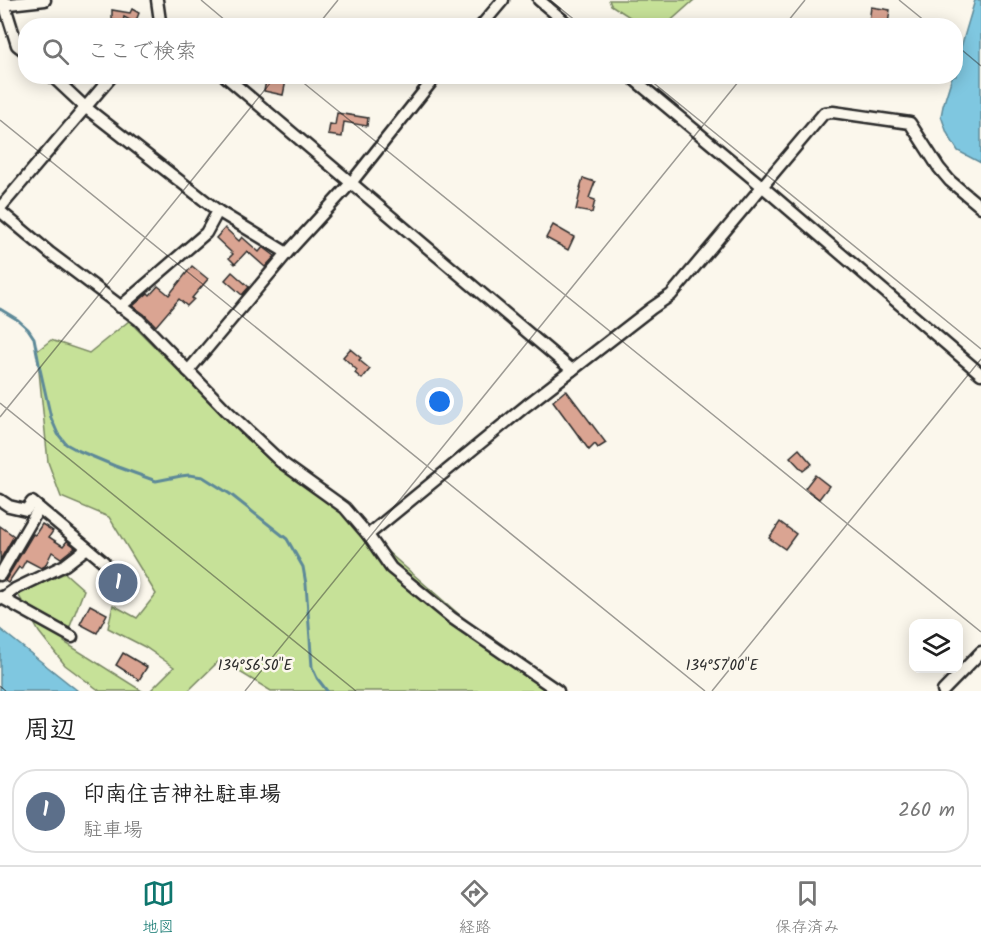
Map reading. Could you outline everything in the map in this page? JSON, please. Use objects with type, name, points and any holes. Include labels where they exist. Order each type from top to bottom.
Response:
[{"type":"street","points":[[18,46],[2,3],[45,0]]},
{"type":"street","points":[[157,0],[160,18]]},
{"type":"street","points":[[488,18],[503,0]]},
{"type":"street","points":[[539,0],[560,18]]},
{"type":"street","points":[[61,84],[85,107],[218,211],[287,253]]},
{"type":"street","points":[[105,84],[0,209],[50,254],[139,320],[226,410],[281,462],[345,508],[368,535],[391,568],[452,618],[558,691]]},
{"type":"street","points":[[234,84],[572,370]]},
{"type":"street","points":[[188,371],[287,253],[351,183],[430,84]]},
{"type":"street","points":[[640,84],[981,374]]},
{"type":"street","points":[[368,535],[572,370],[671,295],[824,113],[833,112],[910,123],[939,168],[950,181],[981,207]]},
{"type":"street","points":[[120,307],[206,233],[218,211]]},
{"type":"street","points":[[0,500],[9,506],[26,510],[32,502],[104,562]]},
{"type":"street","points":[[0,574],[39,508]]},
{"type":"street","points":[[1,597],[65,565],[87,548]]},
{"type":"street","points":[[1,597],[72,637]]},
{"type":"street","points":[[943,691],[981,652]]},
{"type":"green space","points":[[609,0],[694,0],[674,18],[631,18],[611,5]]},
{"type":"green space","points":[[129,321],[247,440],[332,503],[520,668],[556,691],[271,691],[220,660],[188,691],[150,691],[174,667],[145,647],[108,628],[113,605],[137,618],[156,594],[109,517],[61,497],[48,462],[37,351],[51,340],[89,353]]},
{"type":"green space","points":[[65,573],[84,590],[64,642],[142,691],[100,691],[65,665],[39,632],[18,594]]},
{"type":"water","points":[[975,0],[981,0],[981,163],[958,151],[947,133],[941,116],[950,84],[963,84],[963,40]]},
{"type":"water","points":[[0,629],[78,691],[0,691]]},
{"type":"building","points":[[871,7],[890,10],[889,18],[870,18]]},
{"type":"building","points":[[132,9],[139,13],[137,18],[112,18],[112,10],[130,13]]},
{"type":"building","points":[[265,84],[285,84],[283,95],[264,91]]},
{"type":"building","points":[[337,113],[368,118],[367,126],[344,122],[342,137],[328,135],[330,124],[335,125]]},
{"type":"building","points":[[583,178],[595,182],[589,198],[595,200],[592,213],[576,210]]},
{"type":"building","points":[[553,225],[574,237],[568,250],[546,238]]},
{"type":"building","points":[[225,228],[239,241],[242,237],[259,252],[263,247],[275,256],[265,267],[247,251],[235,264],[229,258],[233,254],[216,238]]},
{"type":"building","points":[[192,266],[208,279],[187,306],[179,299],[156,326],[133,306],[148,293],[150,295],[158,286],[169,295]]},
{"type":"building","points":[[232,272],[249,287],[242,295],[225,280]]},
{"type":"building","points":[[350,349],[370,369],[362,379],[355,373],[357,370],[343,357]]},
{"type":"building","points":[[566,390],[606,443],[598,448],[595,444],[589,450],[553,401]]},
{"type":"building","points":[[799,449],[812,464],[803,471],[790,457]]},
{"type":"building","points":[[815,475],[829,486],[819,499],[805,488]]},
{"type":"building","points":[[780,522],[796,534],[785,549],[769,538]]},
{"type":"building","points":[[42,524],[53,531],[49,537],[63,546],[67,541],[75,547],[61,558],[52,552],[45,566],[41,568],[26,560],[8,583],[5,581],[33,534],[35,535]]},
{"type":"building","points":[[0,526],[14,536],[0,560]]},
{"type":"building","points":[[90,605],[107,614],[97,633],[80,624]]},
{"type":"building","points":[[123,653],[147,667],[139,680],[116,665]]},
{"type":"waterway","points":[[0,309],[18,320],[34,338],[51,418],[58,434],[66,444],[156,481],[189,475],[203,477],[230,494],[287,539],[303,567],[312,667],[327,691]]},
{"type":"place","name":"印南住吉神社駐車場","points":[[118,583]]}]
